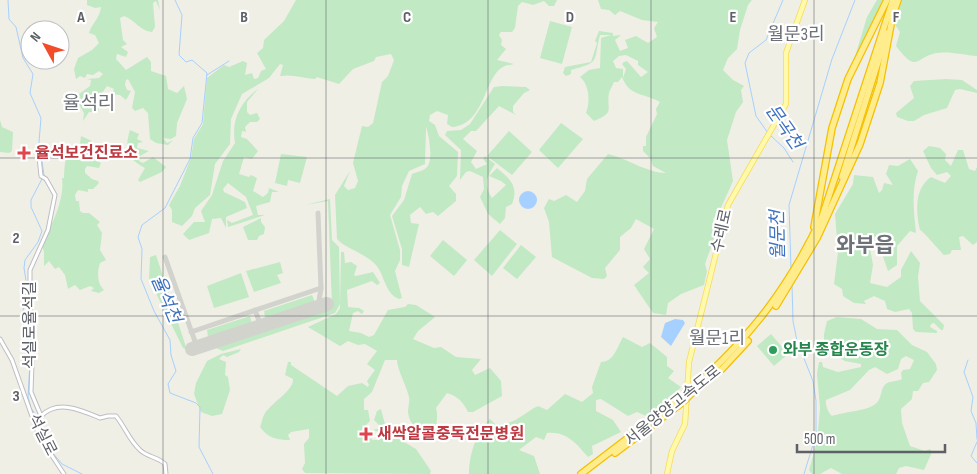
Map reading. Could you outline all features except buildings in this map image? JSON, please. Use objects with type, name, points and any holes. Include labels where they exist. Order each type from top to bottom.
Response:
[{"type":"highway","name":"서울양양고속도로","points":[[812,237],[832,128],[848,79],[887,0]]},
{"type":"highway","name":"서울양양고속도로","points":[[692,392],[746,337],[781,292],[807,249],[822,217],[893,0]]},
{"type":"highway","name":"서울양양고속도로","points":[[581,474],[590,470],[692,392],[707,383],[740,349],[781,300],[808,257],[855,157],[871,116],[885,64],[893,14],[898,0]]},
{"type":"main road","name":"수레로","points":[[667,474],[672,451],[685,424],[690,362],[728,205],[770,135],[786,104],[786,53],[794,25],[805,0]]},
{"type":"street","name":"석실로율석길","points":[[38,147],[44,178],[56,195],[53,216],[30,270],[29,293],[33,336],[31,392],[42,416],[56,406],[76,409],[100,418],[116,416],[123,425],[125,433],[141,452],[165,464],[166,474]]},
{"type":"street","name":"석실로","points":[[0,339],[12,360],[38,435],[64,474]]},
{"type":"green space","points":[[87,0],[158,0],[160,10],[156,1],[153,3],[155,27],[152,32],[144,30],[124,16],[120,18],[123,40],[127,44],[121,47],[128,52],[126,57],[117,54],[116,59],[126,70],[147,57],[151,62],[151,71],[166,76],[168,89],[177,93],[184,86],[187,99],[177,123],[176,136],[171,139],[163,138],[167,143],[173,140],[168,145],[156,143],[150,139],[148,113],[143,108],[135,111],[132,108],[135,92],[128,79],[125,85],[127,90],[131,91],[126,100],[120,95],[112,94],[114,89],[107,86],[97,100],[97,103],[100,103],[98,112],[89,112],[83,121],[84,113],[76,99],[79,94],[90,86],[91,80],[87,79],[99,78],[103,74],[99,71],[93,75],[87,74],[85,78],[80,76],[76,79],[74,69],[78,58],[92,50],[99,43],[95,35],[89,33],[101,7],[95,8],[87,5]]},
{"type":"green space","points":[[296,0],[557,0],[554,6],[549,6],[544,1],[533,5],[522,2],[518,6],[515,28],[512,32],[501,32],[499,35],[502,40],[501,45],[506,49],[497,60],[514,64],[504,66],[497,72],[478,110],[471,118],[463,124],[452,127],[447,124],[448,115],[437,111],[430,115],[429,121],[435,125],[439,136],[458,152],[457,176],[449,186],[456,194],[456,201],[438,216],[433,212],[426,214],[420,207],[410,215],[411,223],[419,224],[409,267],[402,265],[402,249],[392,216],[404,200],[412,174],[425,169],[430,160],[426,127],[425,164],[409,171],[402,186],[401,197],[390,215],[400,250],[400,260],[395,271],[402,298],[399,299],[390,292],[375,264],[337,239],[335,195],[350,171],[344,186],[348,190],[355,188],[358,181],[353,163],[362,126],[368,127],[373,123],[382,82],[388,76],[394,60],[391,54],[376,57],[374,61],[353,69],[339,84],[317,77],[315,79],[280,76],[283,65],[280,64],[269,78],[242,94],[231,119],[230,144],[215,164],[210,195],[195,208],[192,216],[182,226],[172,222],[172,210],[169,205],[180,186],[191,158],[194,139],[203,124],[207,78],[224,65],[229,67],[243,61],[247,63],[245,75],[252,73],[254,79],[258,78],[261,71],[266,69],[257,53],[263,48],[264,40],[284,21]]},
{"type":"green space","points":[[598,0],[752,0],[748,5],[740,30],[737,49],[728,58],[723,70],[733,80],[744,86],[741,90],[743,102],[736,112],[727,140],[733,181],[720,210],[713,219],[715,236],[705,264],[707,271],[704,285],[681,294],[668,303],[666,315],[653,313],[634,285],[649,273],[643,267],[650,259],[644,249],[654,229],[636,219],[631,228],[620,237],[620,250],[605,268],[607,276],[604,279],[592,278],[552,257],[549,222],[544,208],[549,199],[554,201],[566,195],[577,202],[585,191],[587,179],[608,154],[652,171],[666,173],[653,166],[650,158],[643,151],[643,146],[646,146],[646,137],[657,114],[656,109],[660,102],[633,91],[622,77],[618,82],[614,82],[610,90],[608,113],[594,121],[586,113],[588,94],[586,85],[580,77],[589,70],[600,68],[601,38],[611,35],[600,35],[596,56],[592,63],[571,70],[571,74],[566,76],[563,73],[565,67],[591,62],[599,31],[613,33],[613,36],[621,35],[615,40],[620,51],[628,48],[625,40],[636,36],[648,43],[657,37],[654,28],[658,22],[642,20],[620,11],[615,15],[609,10],[601,9]],"holes":[[[626,55],[638,61],[638,65],[648,72],[641,77],[627,61],[622,64],[626,69],[623,78],[623,69],[616,68],[613,61],[619,56]]]},
{"type":"green space","points":[[877,0],[884,0],[854,60],[867,17]]},
{"type":"green space","points":[[900,0],[977,0],[977,56],[936,53],[916,62],[908,60],[896,46],[900,32],[894,23]]},
{"type":"green space","points":[[550,21],[572,27],[562,64],[540,58]]},
{"type":"green space","points":[[962,80],[977,90],[977,93],[960,89],[955,90],[947,108],[924,115],[914,121],[897,117],[896,113],[914,98],[910,86],[914,81]]},
{"type":"green space","points":[[494,87],[526,87],[530,90],[524,93],[513,106],[513,112],[516,115],[499,106],[476,131],[471,131],[463,139],[477,151],[471,162],[476,169],[487,164],[483,159],[485,156],[495,164],[490,173],[487,181],[492,198],[506,185],[489,176],[497,168],[512,183],[514,198],[512,204],[506,207],[505,218],[500,224],[488,214],[480,197],[484,189],[483,177],[470,171],[466,172],[460,180],[461,150],[445,135],[447,131],[461,130],[470,124]]},
{"type":"green space","points":[[258,89],[247,102],[247,112],[250,115],[257,113],[260,119],[257,122],[250,122],[245,127],[246,132],[242,131],[241,137],[247,139],[258,151],[252,159],[244,157],[239,174],[249,177],[251,175],[257,178],[253,191],[263,197],[268,193],[269,188],[279,192],[272,192],[270,202],[256,206],[258,215],[265,215],[228,227],[227,220],[232,223],[253,215],[246,197],[228,183],[223,189],[224,192],[245,202],[247,208],[226,217],[226,228],[221,218],[212,219],[209,233],[189,240],[183,234],[194,222],[205,222],[201,211],[212,195],[223,161],[235,143],[234,127],[238,113],[246,100]]},
{"type":"green space","points":[[0,120],[2,127],[13,132],[12,151],[9,153],[0,152]]},
{"type":"green space","points":[[561,123],[583,139],[558,168],[539,150]]},
{"type":"green space","points":[[130,130],[139,134],[137,139],[143,142],[138,143],[137,148],[149,151],[140,156],[139,161],[143,163],[153,157],[166,167],[162,172],[140,182],[138,180],[145,168],[134,161],[128,153],[127,143]]},
{"type":"green space","points":[[509,131],[532,152],[512,175],[487,156]]},
{"type":"green space","points":[[81,136],[92,141],[92,158],[101,163],[99,168],[87,166],[85,169],[85,173],[99,183],[93,189],[88,189],[88,192],[78,190],[75,195],[76,201],[79,201],[80,211],[89,213],[100,222],[97,225],[102,233],[100,250],[106,260],[100,263],[99,266],[99,281],[104,290],[99,293],[91,291],[94,288],[90,286],[80,290],[75,285],[68,289],[65,275],[59,267],[55,269],[49,261],[44,266],[42,245],[59,204],[66,160],[75,144],[80,144]]},
{"type":"green space","points":[[929,146],[940,148],[946,154],[945,160],[951,166],[958,150],[963,150],[969,169],[975,171],[977,167],[977,242],[973,245],[963,236],[959,237],[961,250],[952,250],[950,254],[944,255],[920,230],[919,223],[917,208],[919,194],[925,182],[931,177],[945,183],[951,176],[947,172],[937,175],[931,168],[923,151]]},
{"type":"green space","points":[[281,154],[307,157],[300,183],[288,180],[287,186],[275,183]]},
{"type":"green space","points":[[910,159],[918,171],[914,194],[916,233],[910,231],[897,246],[897,265],[888,271],[879,245],[879,238],[870,236],[868,238],[873,265],[870,283],[887,287],[901,277],[901,270],[911,251],[920,263],[918,277],[920,301],[944,325],[943,330],[941,330],[934,323],[931,324],[930,327],[937,331],[937,333],[916,332],[913,329],[912,313],[909,309],[895,312],[887,309],[885,301],[874,296],[864,301],[866,304],[854,303],[843,296],[842,289],[834,284],[838,252],[835,214],[853,184],[854,175],[873,177],[879,193],[884,183],[893,185],[886,174],[889,165],[898,166]]},
{"type":"green space","points":[[330,199],[332,240],[339,247],[340,304],[335,313],[223,351],[216,348],[196,352],[332,306],[328,201],[305,205]]},
{"type":"green space","points":[[261,218],[261,222],[265,227],[264,234],[259,236],[257,240],[248,240],[243,227]]},
{"type":"green space","points":[[500,230],[517,244],[492,276],[474,260]]},
{"type":"green space","points":[[443,240],[467,260],[454,276],[430,256]]},
{"type":"green space","points":[[521,245],[536,257],[517,279],[503,268]]},
{"type":"green space","points":[[341,252],[344,252],[345,263],[351,262],[357,266],[354,275],[373,272],[380,283],[377,285],[372,281],[347,290],[348,307],[359,308],[364,311],[362,314],[358,311],[353,313],[349,331],[361,333],[369,337],[374,335],[388,310],[405,307],[408,304],[416,305],[435,317],[418,331],[413,339],[434,348],[441,347],[456,357],[481,359],[472,370],[475,375],[490,368],[501,381],[502,396],[473,412],[468,412],[460,400],[447,393],[436,408],[436,434],[422,431],[411,422],[408,412],[409,397],[397,360],[385,360],[372,392],[364,399],[364,410],[368,410],[370,421],[362,429],[362,433],[373,440],[379,440],[382,436],[380,432],[372,430],[378,429],[379,425],[374,420],[377,411],[381,409],[387,432],[416,449],[431,471],[430,474],[305,473],[302,469],[305,463],[304,444],[309,438],[309,429],[291,432],[288,435],[290,440],[285,440],[270,436],[260,427],[267,410],[290,388],[293,379],[285,375],[288,362],[291,362],[291,365],[337,396],[348,386],[362,383],[368,387],[369,385],[367,381],[375,370],[367,364],[377,351],[365,344],[358,345],[348,341],[340,346],[308,327],[336,314],[340,308]]},
{"type":"green space","points":[[156,255],[187,350],[183,348],[149,279],[150,257]]},
{"type":"green space","points":[[280,262],[283,273],[277,275],[281,283],[254,292],[246,271]]},
{"type":"green space","points":[[241,273],[249,297],[214,308],[207,286]]},
{"type":"green space","points":[[312,295],[314,304],[265,318],[264,311]]},
{"type":"green space","points":[[250,316],[252,324],[208,337],[207,330]]},
{"type":"green space","points":[[837,317],[861,319],[877,329],[897,330],[912,345],[927,352],[936,364],[937,370],[929,382],[923,383],[918,391],[913,391],[912,399],[901,409],[902,423],[910,446],[925,451],[930,449],[932,452],[924,470],[906,466],[899,468],[896,474],[842,474],[831,468],[820,474],[812,474],[809,470],[817,442],[820,408],[817,374],[819,362],[822,362],[823,367],[838,372],[861,367],[861,364],[845,361],[824,349],[824,334],[827,321]],"holes":[[[854,340],[873,341],[870,346],[873,349],[868,355],[850,356],[852,351],[846,350],[853,344]],[[906,356],[914,360],[910,369],[903,370],[901,373],[902,379],[886,384],[874,405],[860,410],[831,415],[827,408],[826,400],[850,390],[869,370],[875,367],[887,374],[898,369],[901,359]]]},
{"type":"green space","name":"와부 종합운동장","points":[[771,334],[788,354],[774,366],[757,346]]},
{"type":"green space","points":[[623,337],[642,347],[650,343],[667,357],[667,366],[674,371],[668,378],[681,387],[666,403],[646,416],[637,412],[628,416],[601,399],[596,400],[596,411],[613,420],[621,432],[592,446],[593,454],[588,457],[575,443],[565,436],[547,433],[544,440],[536,437],[519,450],[534,456],[540,474],[469,474],[474,444],[481,430],[490,419],[495,424],[502,424],[513,421],[538,406],[547,410],[565,394],[582,402],[593,393],[592,387],[601,362],[612,357]]},
{"type":"green space","points":[[241,349],[239,352],[227,357],[223,355],[219,359],[226,362],[225,375],[228,377],[230,390],[222,414],[212,416],[201,412],[194,394],[196,383],[207,361],[221,354]]},
{"type":"water","points":[[524,191],[532,191],[537,196],[535,207],[524,209],[519,204],[519,196]]},
{"type":"water","points":[[675,319],[683,320],[685,323],[671,346],[661,337],[665,323]]},
{"type":"waterway","points":[[8,0],[9,19],[16,27],[23,58],[33,74],[30,93],[41,118],[39,142],[44,175],[31,200],[31,207],[42,231],[38,242],[25,260],[24,268],[27,287],[23,311],[30,331],[31,345],[28,397],[31,408],[40,421],[41,438]]},
{"type":"waterway","name":"율석천","points":[[175,0],[182,15],[179,55],[186,62],[192,60],[207,73],[202,123],[193,138],[190,159],[165,208],[142,225],[138,237],[142,249],[141,279],[154,311],[170,340],[171,355],[176,371],[168,384],[170,393],[196,403],[200,407],[199,447],[213,474]]},
{"type":"waterway","name":"문곡천","points":[[768,133],[756,116],[745,63],[749,53],[766,40],[783,0]]},
{"type":"waterway","name":"월문천","points":[[791,269],[789,205],[832,59],[855,0]]},
{"type":"waterway","points":[[207,75],[229,61]]},
{"type":"waterway","name":"문곡천","points":[[771,136],[784,148],[793,162]]},
{"type":"waterway","name":"월문천","points":[[792,285],[793,321],[797,341],[813,381],[816,401],[816,435],[804,474]]},
{"type":"waterway","points":[[968,360],[964,372],[973,397],[971,411],[976,423],[977,439]]},
{"type":"waterway","points":[[977,442],[971,456],[977,463]]},
{"type":"waterway","points":[[51,451],[62,464],[82,474]]},
{"type":"taxiway","points":[[318,213],[321,288],[318,307]]},
{"type":"taxiway","points":[[165,257],[197,347]]},
{"type":"taxiway","points":[[191,332],[321,288]]},
{"type":"taxiway","points":[[255,310],[261,326]]},
{"type":"runway","points":[[192,349],[327,304]]},
{"type":"place","name":"율석보건진료소","points":[[24,153]]},
{"type":"place","name":"와부 종합운동장","points":[[773,350]]},
{"type":"place","name":"새싹알콜중독전문병원","points":[[366,434]]},
{"type":"district","name":"월문3리","points":[[796,34]]},
{"type":"district","name":"율석리","points":[[89,103]]},
{"type":"district","name":"와부읍","points":[[865,245]]},
{"type":"district","name":"월문1리","points":[[717,338]]}]
